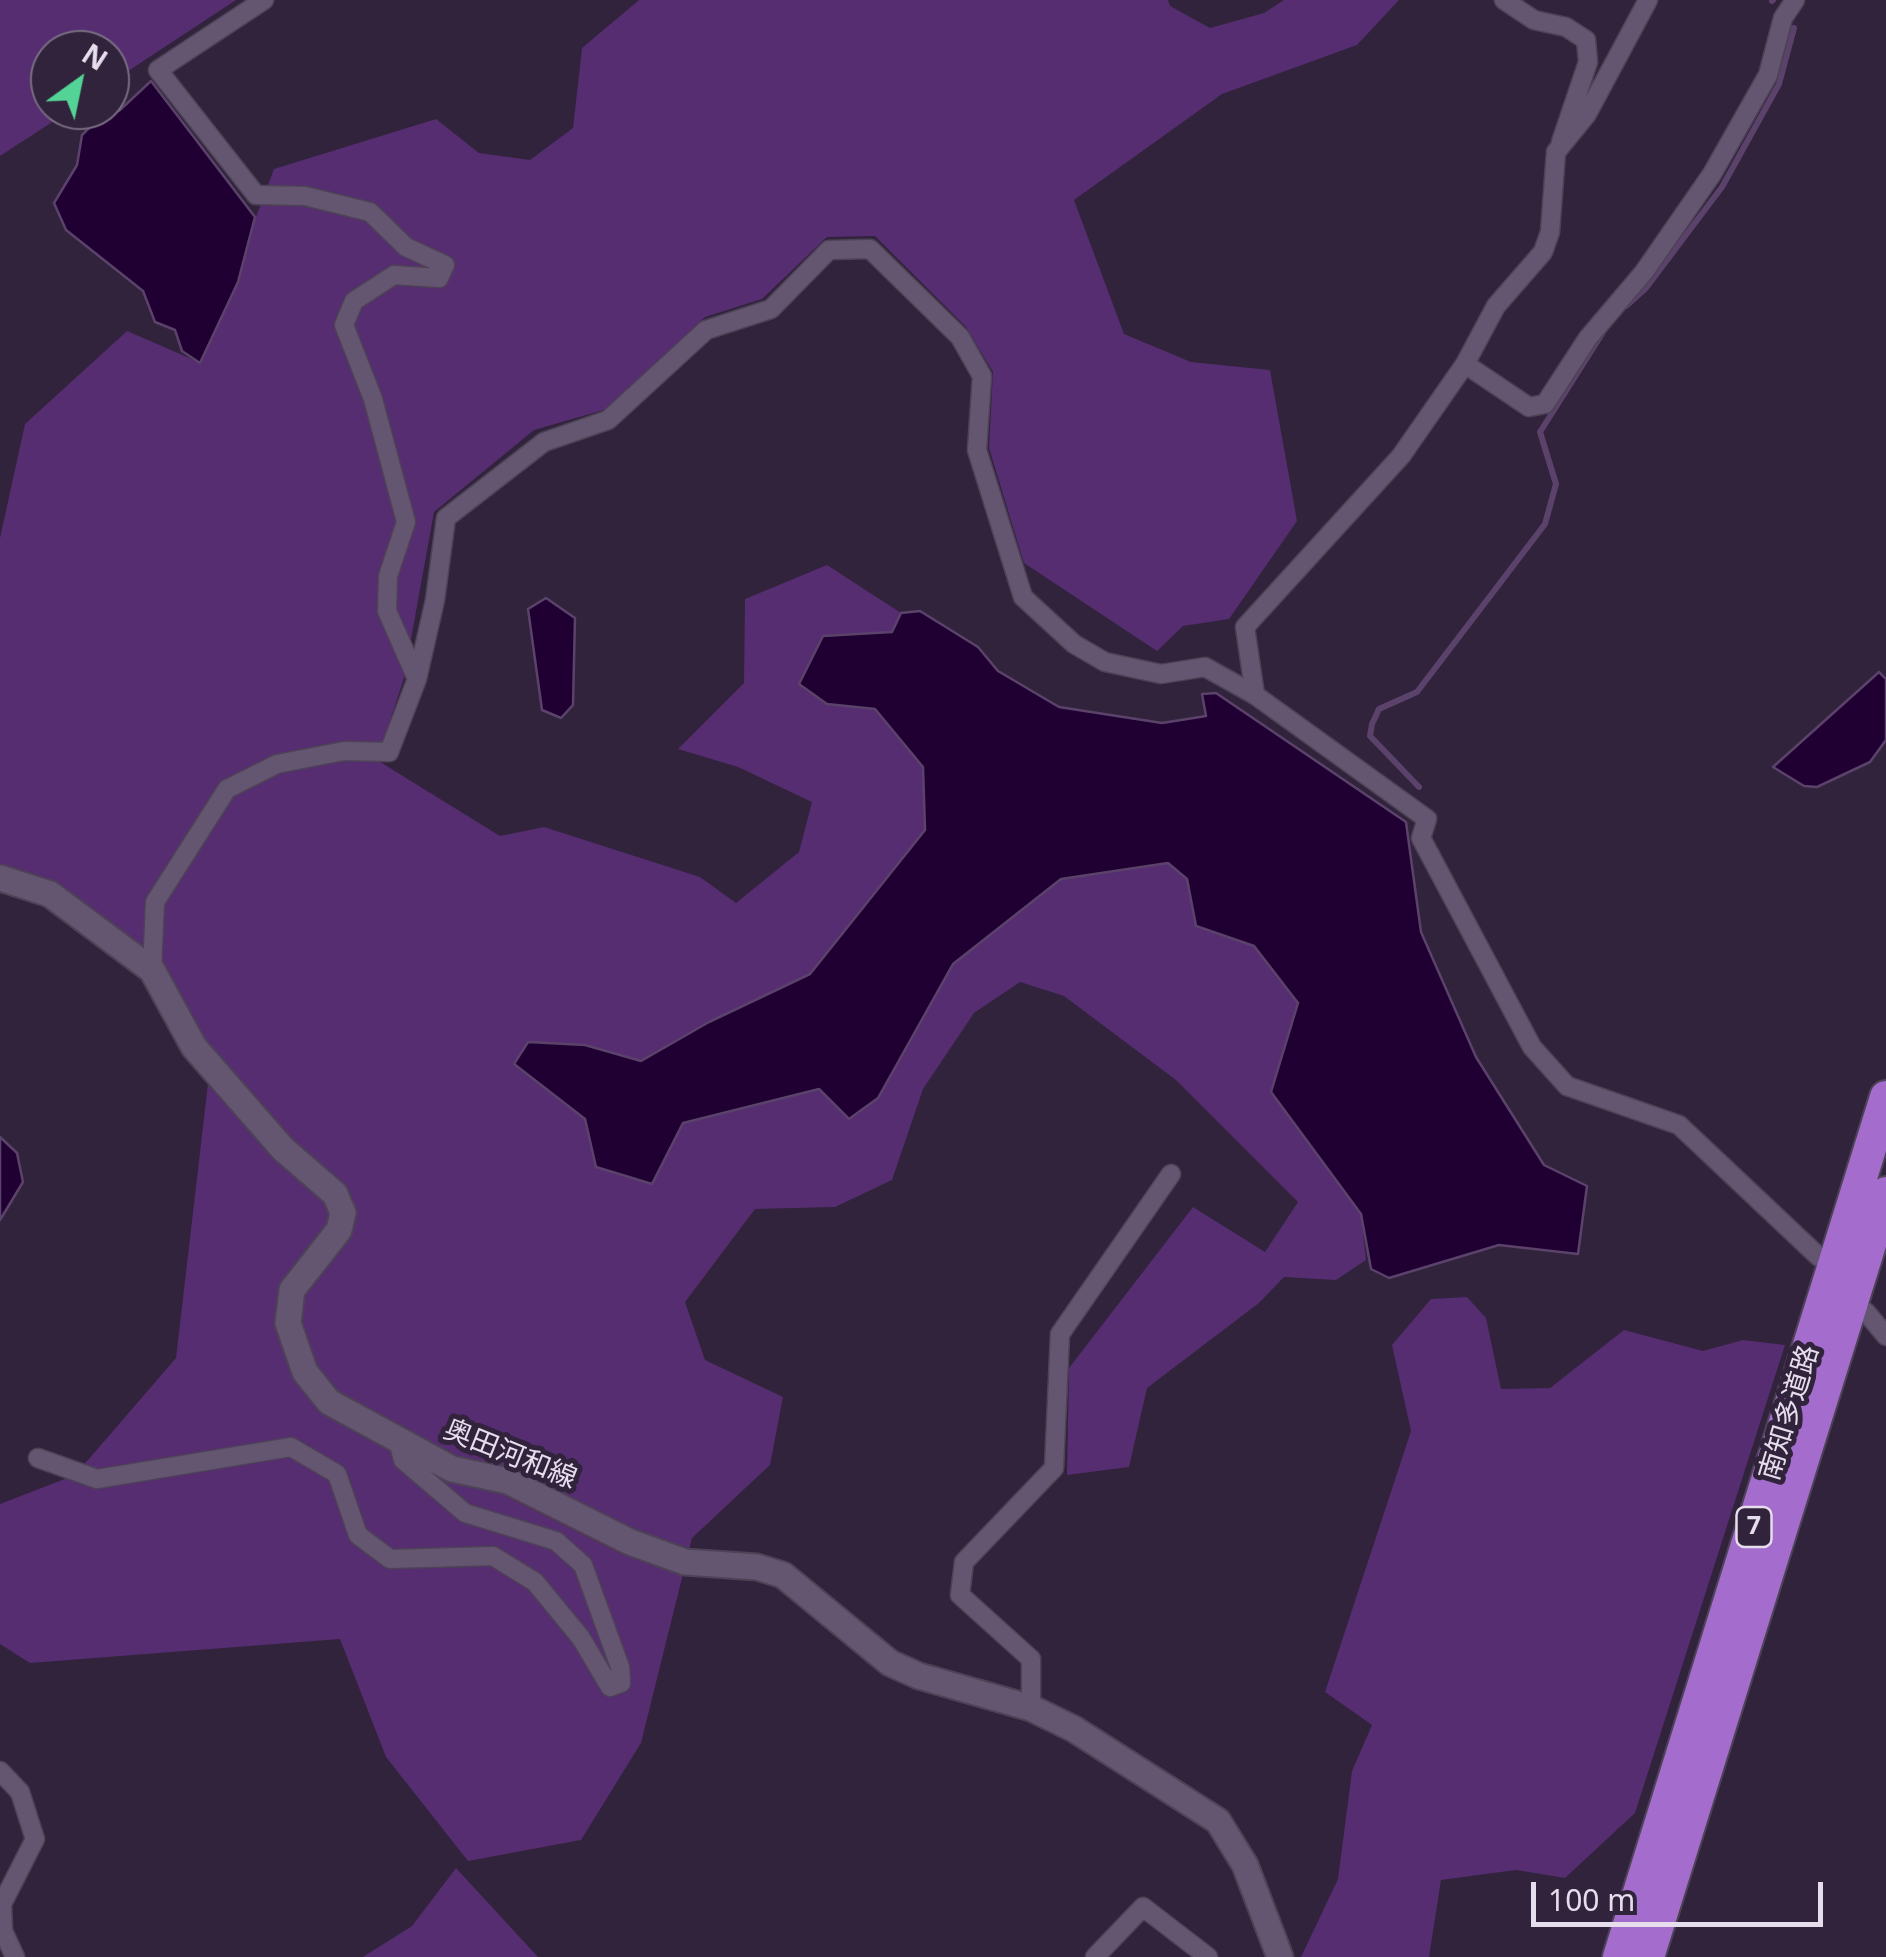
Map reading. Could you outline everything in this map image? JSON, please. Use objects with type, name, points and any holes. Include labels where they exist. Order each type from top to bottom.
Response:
[{"type":"highway","name":"南知多道路","points":[[1618,1957],[1886,1097]]},
{"type":"highway","name":"南知多道路","points":[[1648,1957],[1886,1193]]},
{"type":"main road","name":"奥田河和線","points":[[0,878],[50,894],[152,970],[194,1047],[284,1149],[335,1194],[342,1213],[339,1230],[292,1290],[288,1322],[305,1372],[329,1402],[452,1469],[508,1481],[630,1542],[685,1562],[756,1567],[783,1575],[890,1663],[918,1676],[1031,1708],[1074,1729],[1218,1821],[1245,1865],[1280,1957]]},
{"type":"street","points":[[264,0],[158,70],[256,195],[304,196],[370,212],[406,247],[445,265],[439,278],[394,275],[354,300],[344,325],[373,399],[406,522],[388,576],[387,612],[417,679]]},
{"type":"street","points":[[1256,694],[1245,627],[1402,456],[1466,364],[1496,306],[1543,252],[1550,232],[1556,152],[1588,62],[1586,40],[1566,27],[1534,20],[1504,0]]},
{"type":"street","points":[[1561,142],[1587,114],[1648,0]]},
{"type":"street","points":[[1466,364],[1529,406],[1544,404],[1588,338],[1644,272],[1712,174],[1768,75],[1783,18],[1795,0]]},
{"type":"street","points":[[152,970],[155,902],[227,790],[277,764],[344,751],[388,752],[417,679],[435,600],[446,518],[544,442],[608,420],[706,330],[770,308],[828,250],[870,250],[960,337],[982,376],[977,450],[1022,597],[1074,644],[1105,662],[1161,674],[1206,668],[1256,694],[1427,818],[1421,838],[1532,1047],[1567,1086],[1678,1125],[1819,1257]]},
{"type":"street","points":[[1031,1708],[1032,1659],[960,1594],[964,1562],[1054,1468],[1060,1334],[1171,1174]]},
{"type":"street","points":[[1866,1312],[1886,1336]]},
{"type":"street","points":[[38,1458],[98,1479],[290,1447],[336,1474],[358,1535],[390,1559],[493,1556],[536,1582],[581,1638],[610,1688],[621,1682],[620,1667],[583,1566],[556,1542],[466,1513],[403,1460],[397,1438]]},
{"type":"street","points":[[0,1771],[20,1792],[35,1839],[2,1904],[4,1931],[15,1957]]},
{"type":"street","points":[[1095,1957],[1143,1907],[1208,1957]]},
{"type":"shaded area","points":[[0,0],[236,0],[130,70],[130,30],[30,30],[30,130],[40,130],[0,156]]},
{"type":"shaded area","points":[[639,0],[1168,0],[1170,6],[1210,28],[1264,13],[1284,0],[1399,0],[1357,45],[1222,94],[1074,200],[1124,334],[1191,362],[1270,370],[1297,521],[1229,619],[1183,626],[1157,651],[1024,563],[989,448],[993,372],[966,327],[875,236],[827,237],[762,299],[705,317],[607,409],[534,430],[434,512],[404,678],[377,760],[500,836],[544,827],[700,877],[736,903],[799,852],[812,802],[738,767],[678,749],[744,683],[745,599],[827,565],[901,613],[892,632],[823,636],[828,704],[875,709],[923,767],[925,830],[810,974],[709,1022],[641,1061],[585,1045],[514,1065],[585,1120],[683,1123],[820,1089],[849,1118],[916,1028],[953,964],[1061,879],[1169,863],[1187,879],[1196,926],[1254,946],[1298,1003],[1271,1092],[1361,1214],[1366,1260],[1336,1280],[1284,1277],[1259,1303],[1147,1388],[1129,1467],[1067,1475],[1069,1368],[1193,1207],[1265,1252],[1298,1202],[1176,1080],[1064,996],[1020,982],[974,1013],[923,1089],[892,1180],[835,1207],[755,1209],[685,1302],[705,1360],[783,1397],[770,1465],[692,1538],[641,1743],[581,1840],[468,1861],[386,1757],[340,1639],[30,1663],[0,1644],[0,1504],[75,1475],[176,1358],[209,1075],[166,970],[91,907],[55,883],[0,867],[0,538],[25,424],[127,331],[201,363],[274,169],[436,119],[479,153],[530,160],[573,128],[582,48]]},
{"type":"shaded area","points":[[151,81],[255,217],[238,282],[200,363],[182,351],[175,330],[155,322],[143,291],[66,230],[54,203],[77,165],[82,135],[87,130],[130,130],[130,101]]},
{"type":"shaded area","points":[[546,598],[575,618],[573,705],[561,718],[542,710],[528,609]]},
{"type":"shaded area","points":[[920,611],[978,647],[998,671],[1059,707],[1162,723],[1206,716],[1202,694],[1216,693],[1406,822],[1421,932],[1476,1057],[1544,1165],[1587,1186],[1578,1254],[1499,1245],[1389,1278],[1371,1269],[1361,1214],[1271,1092],[1298,1003],[1254,946],[1196,926],[1187,879],[1168,863],[1061,879],[953,964],[878,1098],[849,1119],[819,1089],[683,1123],[652,1184],[596,1167],[585,1119],[514,1064],[528,1042],[585,1045],[641,1061],[709,1022],[810,974],[925,830],[923,767],[875,709],[827,704],[799,684],[823,636],[892,632],[901,613]]},
{"type":"shaded area","points":[[1879,672],[1886,679],[1886,740],[1870,762],[1817,787],[1804,786],[1773,767]]},
{"type":"shaded area","points":[[0,1137],[17,1153],[23,1182],[0,1220]]},
{"type":"shaded area","points":[[1467,1297],[1486,1318],[1501,1389],[1550,1388],[1624,1330],[1703,1351],[1743,1340],[1785,1345],[1635,1813],[1565,1878],[1516,1870],[1441,1880],[1429,1957],[1301,1957],[1338,1879],[1352,1771],[1372,1725],[1325,1692],[1411,1431],[1392,1345],[1431,1299]]},
{"type":"shaded area","points":[[456,1868],[538,1957],[363,1957],[412,1926]]},
{"type":"waterway","points":[[1626,306],[1646,288],[1722,187],[1779,84],[1794,28]]},
{"type":"waterway","points":[[1419,787],[1370,736],[1372,724],[1379,709],[1417,692],[1545,524],[1556,484],[1540,432],[1602,334]]}]
